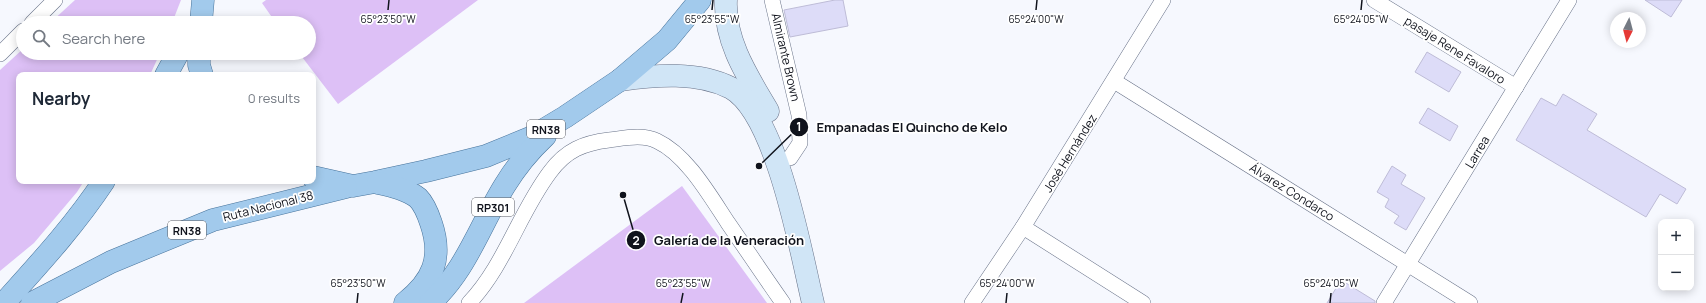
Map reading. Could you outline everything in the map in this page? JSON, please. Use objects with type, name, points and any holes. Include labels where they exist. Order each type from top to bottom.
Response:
[{"type":"main road","name":"RN38","points":[[316,178],[352,186],[375,182],[486,156],[530,138],[565,117],[620,80],[667,40],[700,0]]},
{"type":"main road","points":[[726,0],[727,24],[733,43],[762,114],[785,184],[813,303]]},
{"type":"main road","points":[[168,72],[174,60]]},
{"type":"main road","points":[[199,60],[201,72]]},
{"type":"main road","points":[[620,80],[641,77],[675,76],[714,82],[731,89],[762,114],[782,139],[800,186],[826,303]]},
{"type":"main road","name":"RP301","points":[[430,303],[452,280],[468,257],[504,186],[520,163],[538,142],[565,117]]},
{"type":"main road","points":[[375,182],[401,188],[418,199],[426,210],[435,235],[437,254],[432,273],[418,292],[405,303]]},
{"type":"main road","points":[[4,303],[39,264],[102,184]]},
{"type":"main road","name":"Ruta Nacional 38","points":[[32,303],[111,262],[213,220],[352,186]]},
{"type":"street","points":[[39,16],[55,0]]},
{"type":"street","name":"Almirante Brown","points":[[772,0],[800,115],[800,143],[790,158]]},
{"type":"street","name":"José Hernández","points":[[972,303],[1023,227],[1163,0]]},
{"type":"street","name":"pasaje Rene Favaloro","points":[[1374,0],[1516,87]]},
{"type":"street","name":"Larrea","points":[[1384,303],[1569,0]]},
{"type":"street","points":[[0,54],[16,38]]},
{"type":"street","name":"Álvarez Condarco","points":[[1114,81],[1470,303]]},
{"type":"street","points":[[469,303],[484,286],[500,260],[537,190],[551,170],[563,158],[579,146],[602,141],[642,137],[657,140],[676,154],[697,177],[782,303]]},
{"type":"street","points":[[1023,227],[1143,303]]},
{"type":"shaded area","points":[[75,0],[181,0],[175,16],[58,16]]},
{"type":"shaded area","points":[[266,0],[478,0],[338,104],[316,75],[316,72],[314,72],[304,60],[316,60],[316,16],[271,16],[262,3]]},
{"type":"shaded area","points":[[16,55],[16,60],[157,60],[151,72],[16,72],[16,184],[82,184],[34,243],[0,271],[0,70]]},
{"type":"shaded area","points":[[682,186],[767,303],[524,303]]},
{"type":"building","points":[[835,0],[843,0],[848,26],[790,37],[784,10]]},
{"type":"building","points":[[1645,0],[1682,0],[1671,17]]},
{"type":"building","points":[[1427,52],[1461,72],[1449,92],[1415,72]]},
{"type":"building","points":[[1563,94],[1597,114],[1587,130],[1686,189],[1677,204],[1660,194],[1646,217],[1516,140],[1541,98],[1556,106]]},
{"type":"building","points":[[1428,108],[1458,126],[1450,141],[1419,123]]},
{"type":"building","points":[[1392,166],[1406,175],[1401,184],[1425,198],[1406,230],[1394,223],[1399,216],[1385,207],[1389,199],[1377,192]]},
{"type":"building","points":[[1341,280],[1375,301],[1375,303],[1327,303]]},
{"type":"place","name":"Empanadas El Quincho de Kelo","points":[[759,166]]},
{"type":"place","name":"Galería de la Veneración","points":[[623,195]]}]
